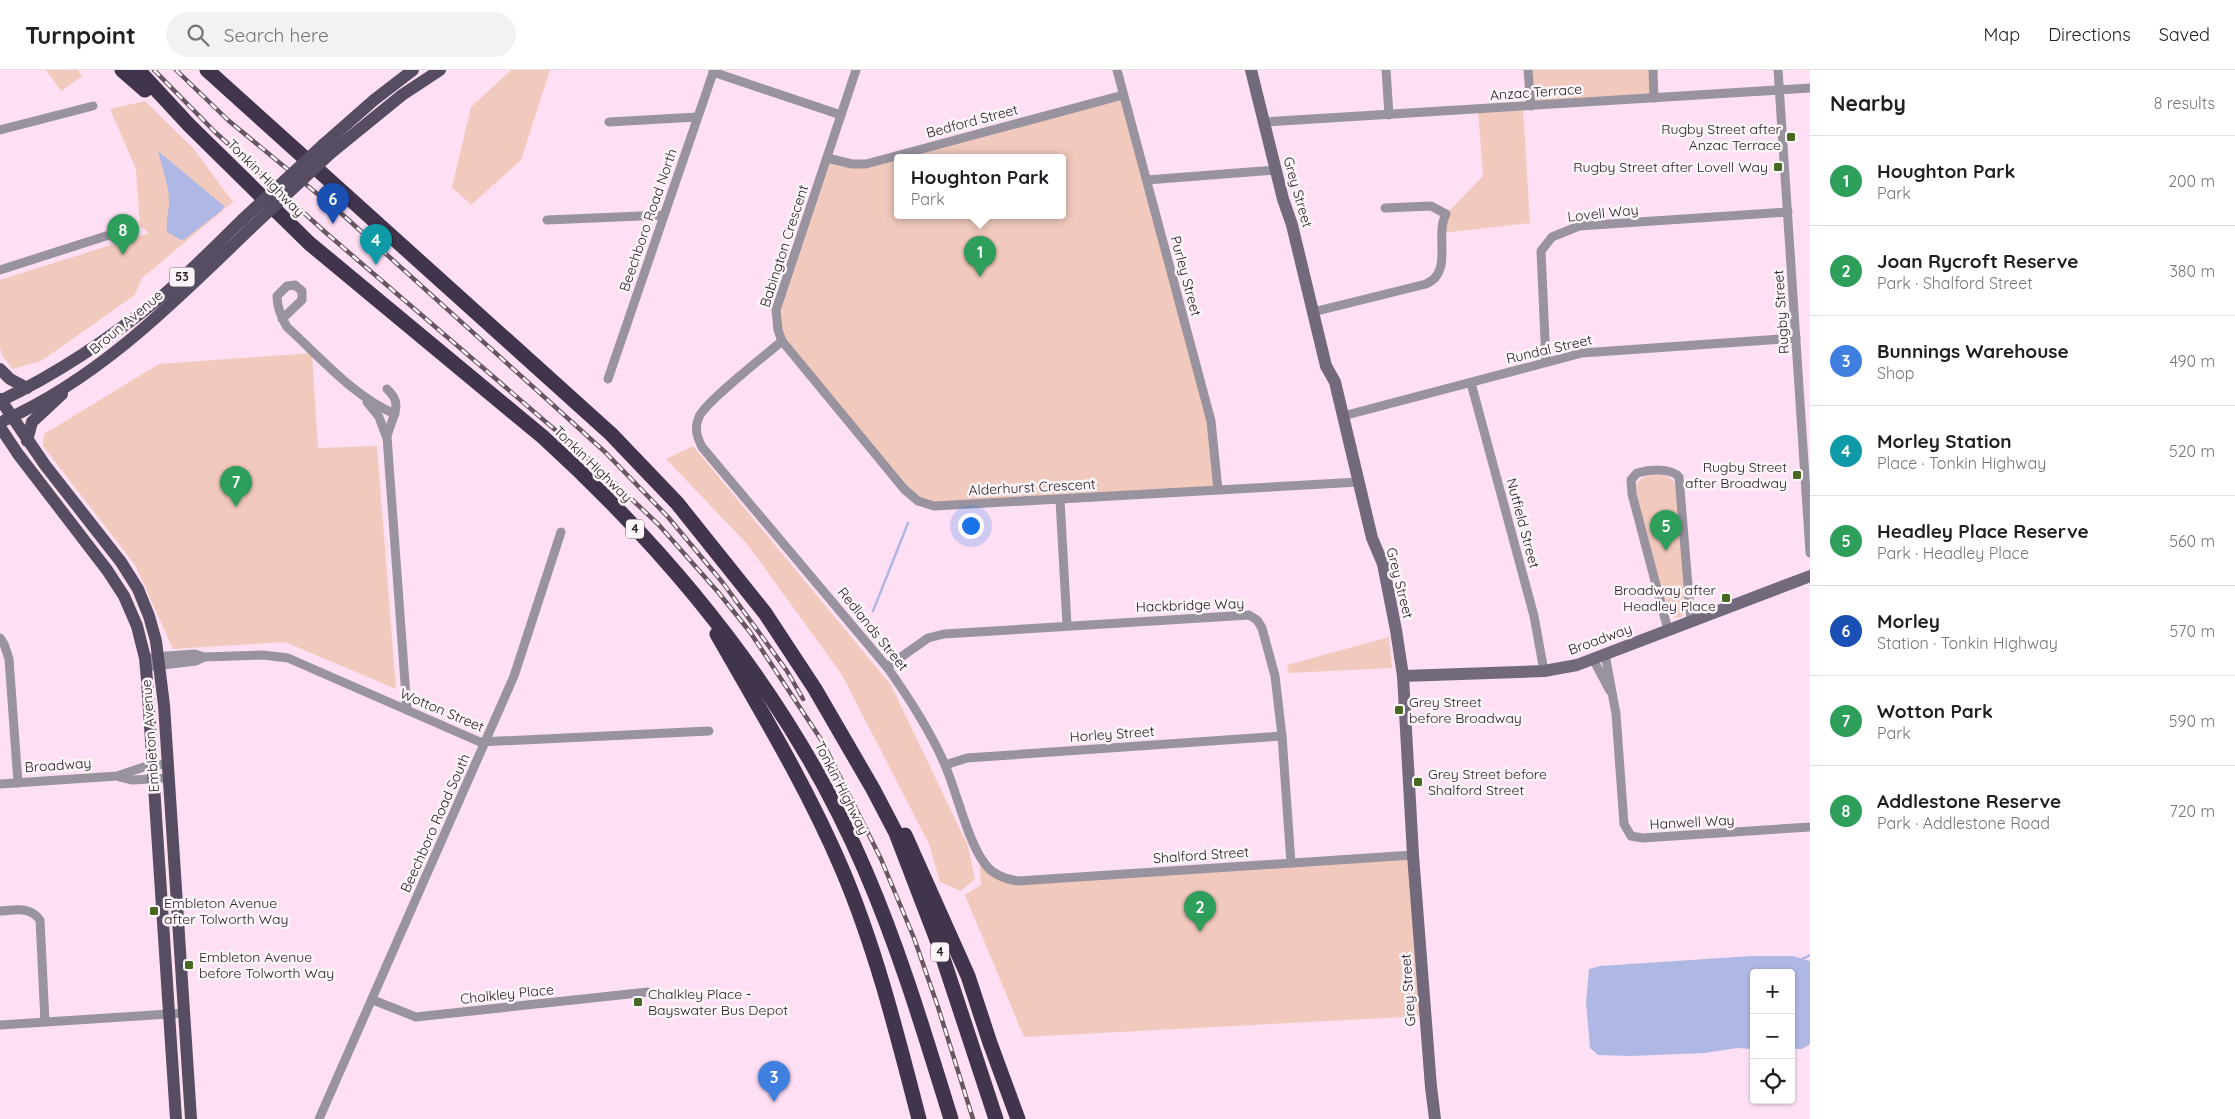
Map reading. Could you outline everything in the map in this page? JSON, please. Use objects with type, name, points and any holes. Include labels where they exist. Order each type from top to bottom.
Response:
[{"type":"highway","points":[[122,70],[211,146]]},
{"type":"highway","name":"Tonkin Highway","points":[[138,70],[211,146],[309,243],[543,437],[576,468],[648,542],[728,635],[780,709],[808,755],[846,827],[898,952],[951,1119]]},
{"type":"highway","name":"Tonkin Highway","points":[[207,70],[611,434],[644,467],[708,541],[791,650],[873,789],[896,834],[921,898],[996,1119]]},
{"type":"highway","points":[[698,601],[801,782],[842,870],[876,962],[919,1119]]},
{"type":"highway","points":[[873,789],[897,818],[940,910],[968,976],[1018,1119]]},
{"type":"main road","name":"Broun Avenue","points":[[5,419],[81,377],[150,324],[246,225],[328,148],[374,100],[414,70]]},
{"type":"main road","name":"Broun Avenue","points":[[328,148],[440,70]]},
{"type":"main road","name":"Broun Avenue","points":[[0,400],[27,388],[98,344],[161,296],[246,225]]},
{"type":"main road","points":[[0,369],[10,379],[27,388]]},
{"type":"main road","points":[[27,441],[32,422],[81,377]]},
{"type":"main road","name":"Embleton Avenue","points":[[0,400],[5,419],[27,441],[111,549],[138,589],[150,616],[160,661],[191,1119]]},
{"type":"main road","name":"Embleton Avenue","points":[[0,427],[18,454],[98,558],[124,596],[137,626],[145,658],[176,1119]]},
{"type":"main road","points":[[0,445],[18,454]]},
{"type":"main road","points":[[98,558],[111,549]]},
{"type":"main road","points":[[145,658],[151,646],[148,632],[150,616]]},
{"type":"main road","points":[[160,870],[165,843],[172,836]]},
{"type":"street","name":"Babington Crescent","points":[[782,341],[778,330],[776,310],[856,70]]},
{"type":"street","name":"Purley Street","points":[[1116,70],[1148,180],[1211,421],[1218,490]]},
{"type":"street","name":"Grey Street","points":[[1251,70],[1285,210],[1292,224],[1326,366],[1335,382],[1372,538],[1382,564],[1396,630],[1403,680],[1413,855],[1435,1119]]},
{"type":"street","points":[[1386,70],[1389,115]]},
{"type":"street","points":[[1528,70],[1531,106]]},
{"type":"street","points":[[1653,70],[1654,98]]},
{"type":"street","name":"Rugby Street","points":[[1778,70],[1796,338],[1806,430],[1810,553]]},
{"type":"street","points":[[714,71],[841,115]]},
{"type":"street","name":"Beechboro Road North","points":[[608,379],[714,71]]},
{"type":"street","name":"Anzac Terrace","points":[[1264,122],[1810,88]]},
{"type":"street","name":"Bedford Street","points":[[903,154],[1123,95]]},
{"type":"street","points":[[0,130],[93,106]]},
{"type":"street","points":[[609,122],[697,117]]},
{"type":"street","name":"Bedford Street","points":[[827,158],[852,164],[866,164],[894,156]]},
{"type":"street","points":[[1148,180],[1275,170]]},
{"type":"street","points":[[1314,312],[1426,284],[1437,278],[1442,267],[1441,233],[1442,221],[1446,214],[1431,206],[1386,208]]},
{"type":"street","name":"Lovell Way","points":[[1546,362],[1541,251],[1552,236],[1579,226],[1788,212]]},
{"type":"street","points":[[547,220],[664,215]]},
{"type":"street","points":[[0,270],[134,227]]},
{"type":"street","points":[[282,319],[287,327],[359,392],[374,404],[395,414]]},
{"type":"street","name":"Rundal Street","points":[[1343,416],[1582,353],[1796,338]]},
{"type":"street","name":"Redlands Street","points":[[782,341],[703,410],[696,427],[697,436],[702,447],[887,667],[914,705],[945,765],[979,854],[992,872]]},
{"type":"street","name":"Alderhurst Crescent","points":[[782,341],[904,489],[918,501],[934,506],[1359,482]]},
{"type":"street","name":"Nutfield Street","points":[[1471,383],[1534,616],[1544,671]]},
{"type":"street","points":[[386,389],[395,397],[395,414],[387,437]]},
{"type":"street","points":[[359,392],[379,417],[387,437],[407,710]]},
{"type":"street","points":[[1668,630],[1632,494],[1631,480],[1637,474],[1666,471],[1679,477],[1692,621]]},
{"type":"street","points":[[1060,500],[1067,625]]},
{"type":"street","name":"Beechboro Road South","points":[[319,1119],[514,676],[561,532]]},
{"type":"street","name":"Broadway","points":[[1403,680],[1443,673],[1449,675],[1544,671],[1577,665],[1810,576]]},
{"type":"street","name":"Hackbridge Way","points":[[887,667],[928,638],[944,634],[1067,625],[1248,616],[1257,620],[1262,628],[1273,663],[1282,736],[1291,863]]},
{"type":"street","points":[[0,638],[9,659],[18,783]]},
{"type":"street","name":"Wotton Street","points":[[145,658],[160,661],[196,661],[204,657],[263,655],[288,658],[486,743],[709,731]]},
{"type":"street","name":"Hanwell Way","points":[[1599,657],[1611,694]]},
{"type":"street","name":"Hanwell Way","points":[[1599,657],[1616,714],[1624,824],[1631,836],[1643,838],[1810,827]]},
{"type":"street","name":"Horley Street","points":[[945,765],[967,758],[1282,736]]},
{"type":"street","name":"Broadway","points":[[117,776],[133,780],[168,764]]},
{"type":"street","name":"Broadway","points":[[0,784],[153,772],[168,778]]},
{"type":"street","name":"Shalford Street","points":[[992,872],[1004,878],[1018,881],[1413,855]]},
{"type":"street","points":[[0,911],[26,910],[34,912],[40,920],[45,1022]]},
{"type":"street","name":"Chalkley Place","points":[[373,1000],[416,1018],[648,992]]},
{"type":"street","points":[[0,1025],[184,1013]]},
{"type":"shaded area","points":[[46,70],[78,70],[82,76],[61,91]]},
{"type":"shaded area","points":[[511,70],[550,70],[521,160],[471,205],[452,187],[471,107]]},
{"type":"shaded area","points":[[1528,70],[1653,70],[1654,98],[1531,106]]},
{"type":"shaded area","points":[[1123,95],[1211,421],[1218,490],[934,506],[918,501],[778,330],[776,319],[827,158],[852,164]]},
{"type":"shaded area","points":[[145,101],[193,148],[233,202],[142,278],[135,295],[41,361],[12,369],[2,355],[0,348],[0,280],[149,233],[140,226],[136,169],[110,109]]},
{"type":"shaded area","points":[[1523,107],[1530,223],[1441,233],[1446,214],[1483,176],[1478,110]]},
{"type":"shaded area","points":[[312,353],[318,448],[377,446],[396,689],[285,642],[173,649],[135,565],[43,446],[44,434],[159,364]]},
{"type":"shaded area","points":[[693,446],[891,685],[968,846],[975,879],[961,891],[940,882],[929,844],[842,675],[748,545],[666,459]]},
{"type":"shaded area","points":[[1664,475],[1673,480],[1676,488],[1686,609],[1681,617],[1675,618],[1668,612],[1635,490],[1642,478]]},
{"type":"shaded area","points":[[1389,637],[1392,668],[1289,673],[1287,665]]},
{"type":"shaded area","points":[[979,854],[1005,878],[1413,855],[1425,1016],[1024,1037],[965,895],[981,885]]},
{"type":"water","points":[[158,151],[224,206],[222,210],[185,239],[181,240],[167,232],[168,192]]},
{"type":"water","points":[[1751,956],[1793,956],[1810,961],[1810,1044],[1802,1049],[1795,1049],[1795,969],[1750,969],[1750,1049],[1737,1048],[1705,1053],[1630,1056],[1598,1055],[1590,1048],[1586,1002],[1589,969],[1600,966]]},
{"type":"waterway","points":[[873,611],[908,523]]},
{"type":"waterway","points":[[1800,960],[1810,955]]},
{"type":"railway","points":[[154,70],[215,132],[325,232],[589,459],[658,524],[718,592],[750,632],[822,741],[881,859],[914,938],[973,1119]]},
{"type":"railway","points":[[176,70],[229,121],[343,215],[605,452],[668,517],[723,583],[787,671],[803,699]]},
{"type":"place","name":"Rugby Street after Anzac Terrace","points":[[1791,137]]},
{"type":"place","name":"Rugby Street after Lovell Way","points":[[1778,167]]},
{"type":"place","name":"Morley","points":[[333,224]]},
{"type":"place","name":"Addlestone Reserve","points":[[123,255]]},
{"type":"place","name":"Morley Station","points":[[376,265]]},
{"type":"place","name":"Houghton Park","points":[[980,277]]},
{"type":"place","name":"Rugby Street after Broadway","points":[[1797,475]]},
{"type":"place","name":"Wotton Park","points":[[236,507]]},
{"type":"place","name":"Headley Place Reserve","points":[[1666,551]]},
{"type":"place","name":"Broadway after Headley Place","points":[[1726,598]]},
{"type":"place","name":"Grey Street before Broadway","points":[[1399,710]]},
{"type":"place","name":"Grey Street before Shalford Street","points":[[1418,782]]},
{"type":"place","name":"Embleton Avenue after Tolworth Way","points":[[154,911]]},
{"type":"place","name":"Joan Rycroft Reserve","points":[[1200,932]]},
{"type":"place","name":"Embleton Avenue before Tolworth Way","points":[[189,965]]},
{"type":"place","name":"Chalkley Place - Bayswater Bus Depot","points":[[638,1002]]},
{"type":"place","name":"Bunnings Warehouse","points":[[774,1102]]}]
